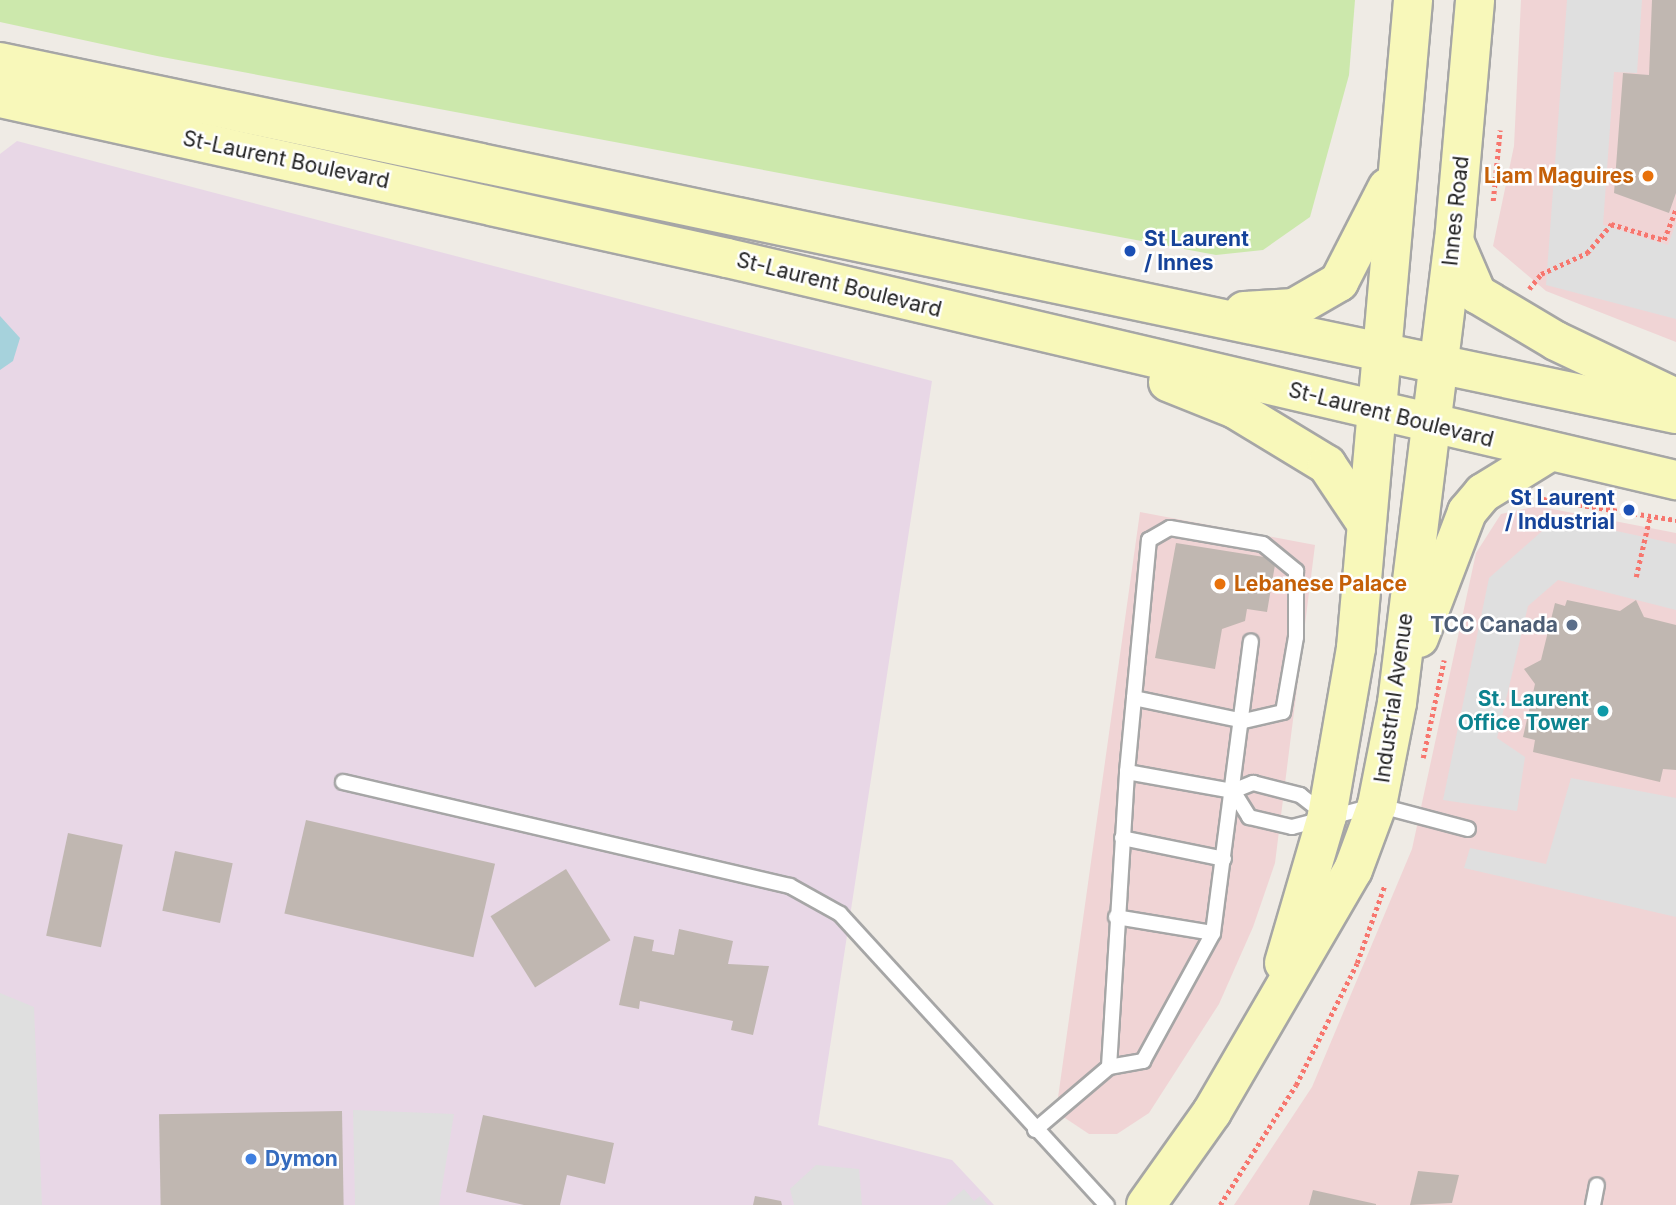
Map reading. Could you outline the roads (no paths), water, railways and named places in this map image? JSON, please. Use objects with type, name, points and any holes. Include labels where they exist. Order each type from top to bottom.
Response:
[{"type":"main road","points":[[1374,409],[1402,154],[1413,0]]},
{"type":"main road","name":"Innes Road","points":[[1429,421],[1454,241],[1475,0]]},
{"type":"main road","name":"St-Laurent Boulevard","points":[[0,62],[335,136],[1676,414]]},
{"type":"main road","name":"St-Laurent Boulevard","points":[[17,101],[303,163],[1429,421],[1548,453],[1676,480]]},
{"type":"main road","points":[[1184,314],[1294,308],[1330,290],[1361,249],[1402,154]]},
{"type":"main road","points":[[1454,241],[1462,271],[1477,294],[1556,341],[1676,398]]},
{"type":"main road","points":[[1062,339],[1235,409],[1279,434],[1327,465],[1366,523]]},
{"type":"main road","name":"Industrial Avenue","points":[[1278,992],[1327,816],[1356,648],[1374,409]]},
{"type":"main road","name":"Industrial Avenue","points":[[1146,1205],[1212,1112],[1278,992],[1353,870],[1377,805],[1397,703],[1429,421]]},
{"type":"main road","points":[[1397,703],[1467,512],[1483,493],[1548,453]]},
{"type":"lane","points":[[1109,1067],[1116,917],[1127,772],[1134,698],[1149,540],[1170,528],[1263,544],[1296,571],[1296,637],[1283,712],[1244,720],[1134,698]]},
{"type":"lane","points":[[1035,1130],[1109,1067],[1143,1061],[1213,933],[1244,720],[1251,641]]},
{"type":"lane","points":[[1127,772],[1233,791],[1253,783],[1300,795],[1327,816]]},
{"type":"lane","points":[[343,782],[790,887],[840,914],[1035,1130],[1107,1205]]},
{"type":"lane","points":[[1233,791],[1249,817],[1292,827],[1377,805],[1468,829]]},
{"type":"lane","points":[[1122,838],[1224,859]]},
{"type":"lane","points":[[1116,917],[1213,933]]},
{"type":"lane","points":[[1593,1205],[1597,1185]]},
{"type":"water","points":[[0,316],[20,338],[13,361],[0,370]]},
{"type":"place","name":"Liam Maguires","points":[[1648,176]]},
{"type":"place","name":"St Laurent / Innes","points":[[1130,251]]},
{"type":"place","name":"St Laurent / Industrial","points":[[1629,510]]},
{"type":"place","name":"Lebanese Palace","points":[[1220,584]]},
{"type":"place","name":"TCC Canada","points":[[1572,625]]},
{"type":"place","name":"St. Laurent Office Tower","points":[[1603,711]]},
{"type":"place","name":"Dymon","points":[[251,1159]]}]
